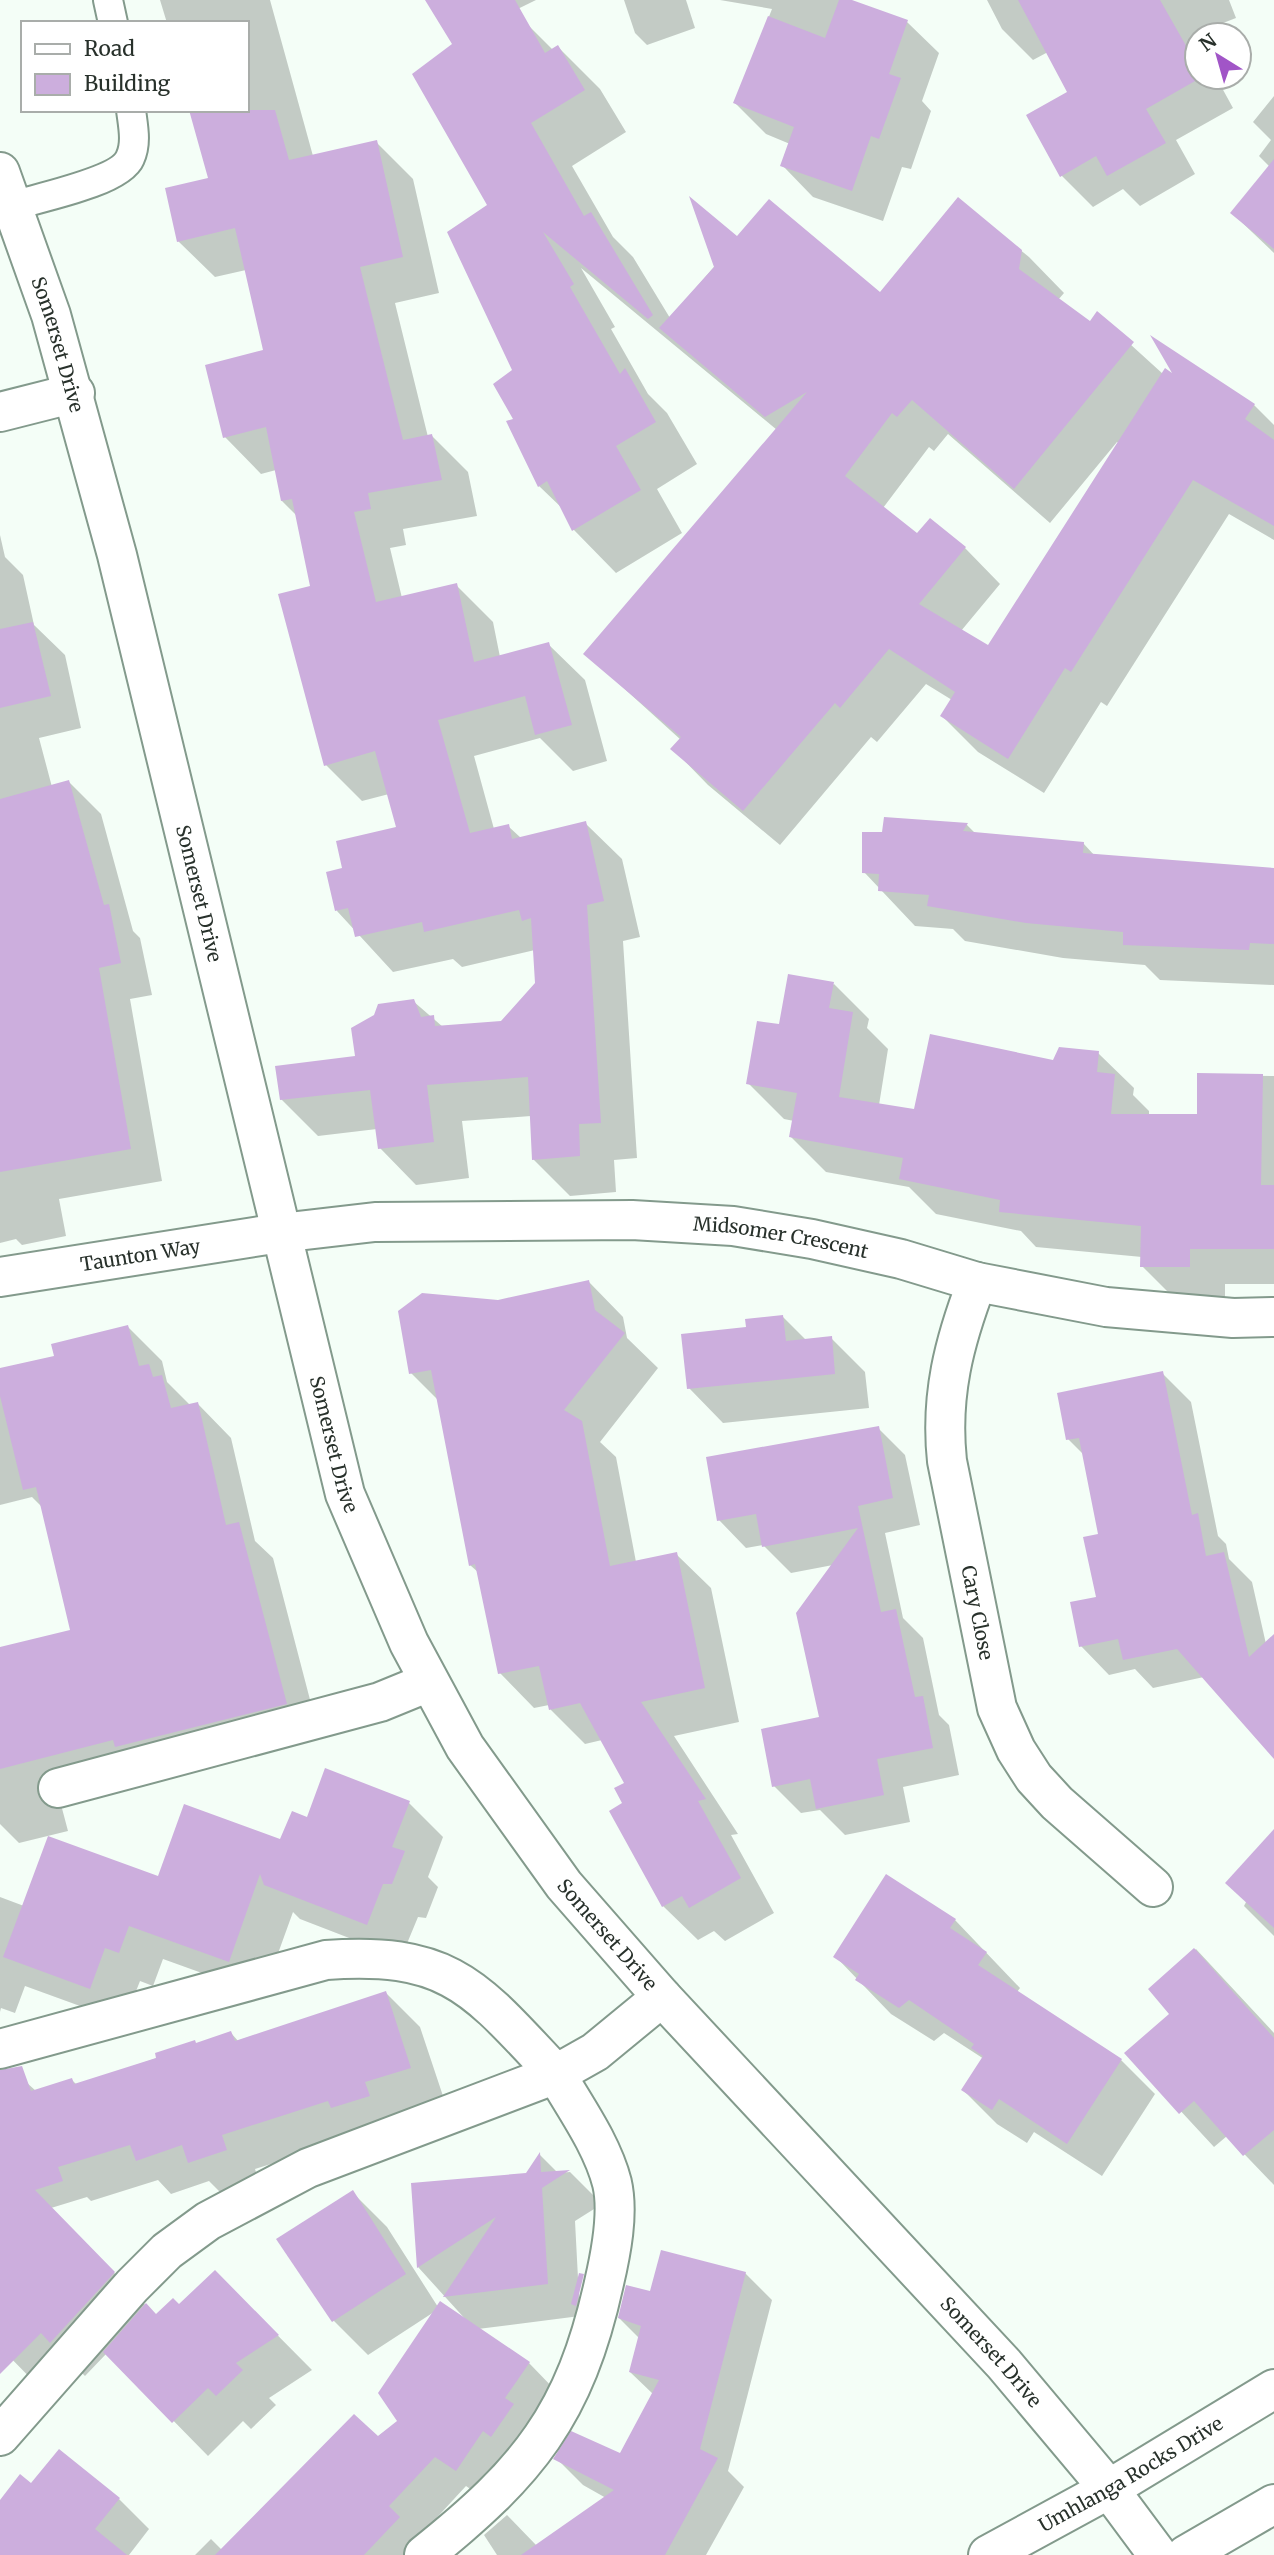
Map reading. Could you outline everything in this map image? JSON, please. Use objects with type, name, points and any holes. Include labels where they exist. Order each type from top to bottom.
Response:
[{"type":"street","name":"Somerset Drive","points":[[6,189],[75,393],[117,555],[345,1494],[377,1573],[429,1682],[465,1747],[506,1809],[564,1885],[662,1997],[1004,2364],[1109,2489],[1158,2555]]},
{"type":"street","points":[[0,412],[75,393]]},
{"type":"street","name":"Midsomer Crescent","points":[[280,1233],[402,1222],[574,1218],[698,1223],[812,1239],[901,1259],[977,1282],[1106,1307],[1233,1318],[1274,1317]]},
{"type":"street","name":"Taunton Way","points":[[0,1276],[280,1233]]},
{"type":"street","name":"Cary Close","points":[[977,1282],[958,1332],[947,1377],[943,1423],[947,1461],[998,1708],[1016,1750],[1034,1778],[1083,1828],[1153,1887]]},
{"type":"street","points":[[58,1788],[380,1702],[429,1682]]},
{"type":"street","points":[[0,2049],[327,1960],[371,1956],[439,1969],[486,2000],[556,2074],[600,2154],[612,2183],[610,2259],[596,2321],[564,2406],[538,2445],[479,2511],[424,2555]]},
{"type":"street","points":[[0,2436],[132,2286],[167,2251],[208,2221],[308,2168],[556,2074],[595,2052],[662,1997]]},
{"type":"street","name":"Umhlanga Rocks Drive","points":[[988,2555],[1109,2489],[1274,2389]]},
{"type":"street","points":[[1186,2555],[1274,2504]]},
{"type":"lane","points":[[108,0],[113,21]]},
{"type":"lane","points":[[6,189],[104,178],[125,166],[133,147],[131,112]]},
{"type":"building","points":[[425,0],[515,0],[545,53],[558,45],[585,90],[531,123],[584,216],[591,212],[653,315],[648,319],[543,232],[574,284],[570,287],[620,374],[625,368],[656,422],[616,446],[641,490],[572,531],[547,481],[538,487],[506,421],[513,419],[493,384],[512,370],[447,232],[487,205],[412,74],[452,44]]},
{"type":"building","points":[[839,0],[852,0],[908,20],[889,74],[901,78],[879,139],[871,136],[852,191],[780,166],[794,127],[733,103],[768,16],[825,38]]},
{"type":"building","points":[[1018,0],[1160,0],[1183,40],[1183,88],[1146,109],[1166,143],[1107,176],[1096,156],[1060,177],[1026,115],[1067,92]]},
{"type":"building","points":[[275,110],[289,160],[377,140],[403,257],[360,267],[403,440],[432,434],[442,480],[368,493],[371,509],[354,512],[376,602],[457,583],[474,662],[549,642],[572,725],[535,735],[525,696],[438,720],[470,833],[509,824],[512,839],[586,821],[604,901],[587,905],[601,1123],[579,1124],[580,1156],[532,1160],[528,1077],[427,1085],[434,1142],[378,1149],[370,1090],[280,1100],[275,1066],[355,1056],[351,1028],[374,1015],[378,1004],[414,999],[421,1017],[434,1015],[435,1026],[501,1021],[535,983],[531,918],[522,921],[519,910],[424,932],[422,922],[355,937],[348,908],[335,911],[326,872],[342,868],[336,841],[396,827],[375,751],[324,766],[278,594],[310,586],[292,499],[281,501],[266,427],[223,438],[205,365],[263,350],[235,228],[177,242],[165,188],[208,178],[190,112]]},
{"type":"building","points":[[1274,159],[1274,249],[1230,213]]},
{"type":"building","points":[[689,196],[737,236],[769,199],[880,292],[958,197],[1022,250],[1019,269],[1090,321],[1097,311],[1134,342],[1014,489],[912,400],[897,417],[892,413],[845,476],[917,533],[930,518],[966,547],[919,604],[988,645],[1165,368],[1172,373],[1150,335],[1255,404],[1245,419],[1274,440],[1274,526],[1193,480],[1071,672],[1065,668],[1008,759],[940,716],[955,692],[889,649],[840,708],[835,703],[743,811],[670,749],[681,737],[583,654],[807,392],[765,417],[659,328],[714,267]]},
{"type":"building","points":[[33,622],[51,696],[0,708],[0,629]]},
{"type":"building","points":[[69,780],[104,905],[109,904],[121,963],[99,968],[131,1149],[0,1172],[0,799]]},
{"type":"building","points":[[884,817],[968,823],[963,831],[1084,842],[1083,853],[1274,868],[1274,944],[1250,943],[1249,950],[1123,945],[1123,932],[1026,923],[927,906],[929,895],[878,891],[879,874],[862,873],[862,832],[882,832]]},
{"type":"building","points":[[788,974],[834,982],[829,1008],[853,1012],[839,1097],[914,1109],[930,1034],[1053,1060],[1059,1047],[1099,1051],[1097,1072],[1115,1074],[1111,1114],[1197,1114],[1197,1073],[1263,1074],[1261,1185],[1274,1185],[1274,1249],[1190,1249],[1190,1267],[1140,1267],[1141,1226],[999,1212],[1000,1200],[899,1179],[903,1158],[789,1137],[797,1093],[746,1084],[757,1021],[779,1024]]},
{"type":"building","points":[[589,1280],[595,1310],[625,1333],[564,1410],[582,1421],[610,1566],[677,1552],[705,1688],[641,1702],[706,1799],[698,1801],[741,1878],[689,1908],[682,1896],[662,1907],[609,1811],[622,1803],[614,1788],[624,1783],[580,1703],[549,1710],[539,1666],[498,1674],[475,1564],[469,1566],[431,1370],[409,1374],[398,1311],[422,1293],[498,1300]]},
{"type":"building","points":[[783,1315],[786,1341],[832,1336],[835,1374],[687,1389],[681,1334],[746,1327],[745,1319]]},
{"type":"building","points":[[128,1325],[139,1366],[149,1364],[153,1377],[162,1375],[171,1408],[198,1402],[226,1525],[239,1522],[287,1704],[115,1747],[113,1740],[0,1769],[0,1647],[70,1630],[36,1487],[23,1490],[0,1396],[0,1368],[54,1356],[51,1344]]},
{"type":"building","points":[[1163,1371],[1192,1515],[1198,1513],[1206,1556],[1224,1552],[1249,1657],[1274,1634],[1274,1759],[1177,1649],[1123,1660],[1118,1639],[1079,1647],[1070,1602],[1096,1597],[1083,1537],[1098,1534],[1079,1438],[1066,1440],[1057,1393]]},
{"type":"building","points":[[879,1426],[893,1498],[858,1506],[881,1612],[896,1609],[915,1697],[923,1696],[933,1748],[877,1759],[884,1795],[816,1809],[810,1779],[772,1787],[761,1729],[819,1717],[796,1613],[858,1528],[762,1547],[756,1514],[717,1521],[706,1457]]},
{"type":"building","points":[[325,1768],[410,1801],[392,1847],[405,1851],[392,1884],[383,1884],[367,1925],[264,1885],[260,1874],[229,1962],[129,1926],[119,1953],[105,1948],[90,1989],[3,1957],[48,1836],[158,1876],[184,1804],[280,1839],[292,1811],[307,1817]]},
{"type":"building","points":[[1274,1829],[1274,1928],[1225,1883]]},
{"type":"building","points":[[886,1874],[956,1919],[950,1928],[987,1952],[978,1965],[1122,2059],[1067,2144],[999,2099],[992,2110],[961,2090],[983,2056],[971,2048],[974,2044],[909,2000],[899,2008],[855,1980],[859,1974],[833,1957]]},
{"type":"building","points":[[1194,1948],[1274,2038],[1274,2130],[1243,2156],[1194,2101],[1179,2114],[1124,2053],[1169,2014],[1148,1989]]},
{"type":"building","points":[[386,1991],[411,2068],[365,2082],[370,2096],[331,2108],[328,2101],[222,2135],[227,2150],[188,2163],[182,2145],[136,2161],[130,2145],[58,2167],[63,2181],[35,2190],[115,2272],[50,2343],[41,2333],[0,2374],[0,2070],[22,2066],[31,2091],[72,2078],[74,2084],[156,2058],[155,2053],[195,2040],[196,2043],[231,2031],[235,2041]]},
{"type":"building","points":[[540,2152],[541,2172],[570,2170],[542,2188],[548,2284],[443,2297],[496,2217],[417,2268],[411,2183],[526,2173]]},
{"type":"building","points":[[353,2190],[406,2274],[332,2322],[276,2239]]},
{"type":"building","points":[[661,2250],[746,2272],[700,2449],[718,2458],[665,2555],[521,2555],[614,2490],[553,2459],[571,2431],[620,2453],[659,2380],[629,2372],[641,2326],[618,2318],[626,2285],[650,2291]]},
{"type":"building","points":[[215,2270],[279,2335],[236,2363],[243,2370],[216,2396],[208,2388],[172,2423],[103,2352],[146,2303],[156,2314],[173,2298],[179,2304]]},
{"type":"building","points":[[579,2273],[584,2274],[576,2306],[571,2304]]},
{"type":"building","points":[[440,2301],[530,2362],[505,2398],[514,2404],[491,2437],[483,2431],[456,2471],[435,2457],[389,2506],[400,2517],[364,2555],[215,2555],[354,2414],[378,2436],[397,2421],[378,2393]]},
{"type":"building","points":[[59,2449],[120,2498],[95,2529],[127,2555],[0,2555],[0,2500],[20,2474],[31,2483]]}]
